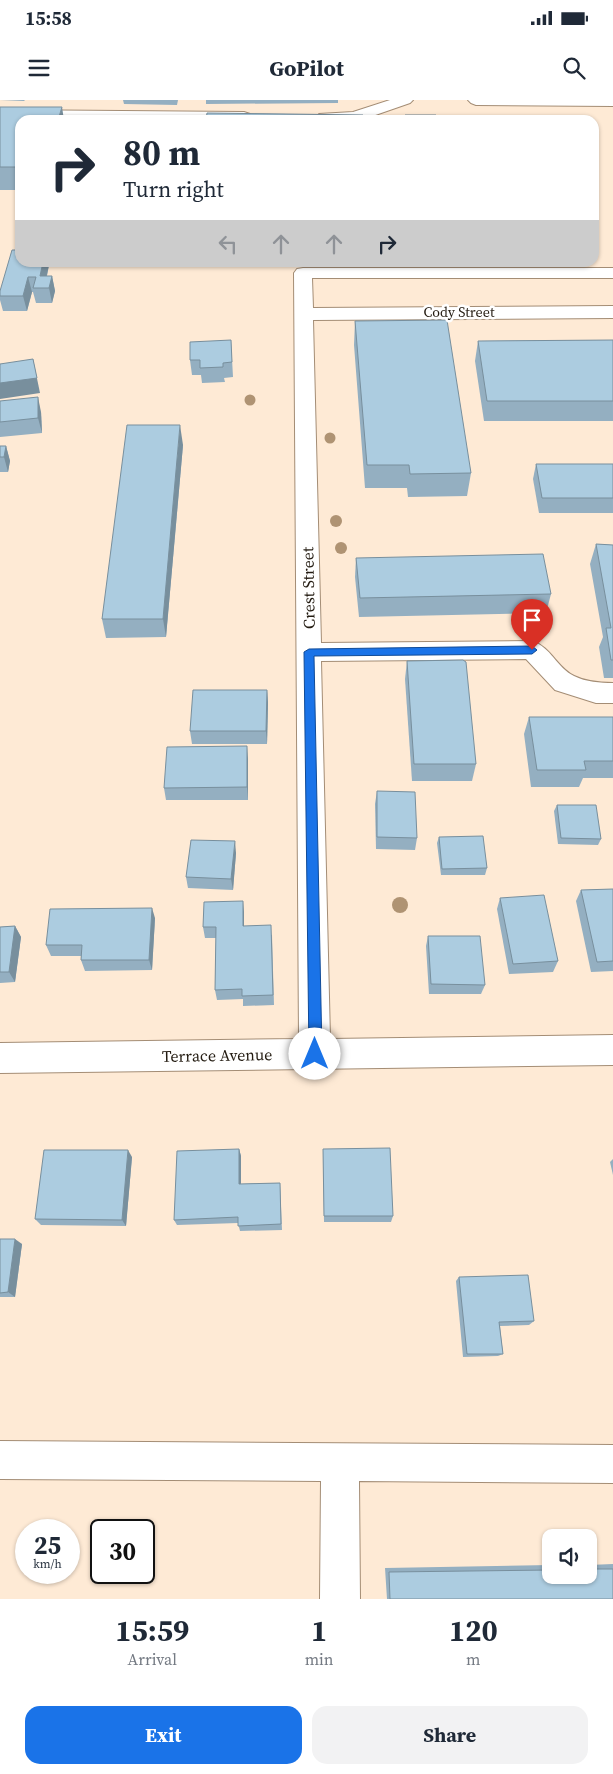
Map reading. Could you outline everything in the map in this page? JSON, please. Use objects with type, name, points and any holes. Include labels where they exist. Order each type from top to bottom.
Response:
[{"type":"street","points":[[380,115],[405,100]]},
{"type":"street","points":[[476,100],[613,101]]},
{"type":"street","points":[[0,115],[15,115]]},
{"type":"street","name":"Crest Street","points":[[315,1054],[303,273],[613,273]]},
{"type":"street","name":"Cody Street","points":[[304,314],[613,312]]},
{"type":"street","points":[[309,652],[532,650],[564,683],[596,693],[613,694]]},
{"type":"street","name":"Terrace Avenue","points":[[0,1058],[613,1050]]},
{"type":"street","points":[[0,1460],[613,1464]]},
{"type":"street","points":[[340,1461],[340,1599]]},
{"type":"building","points":[[0,107],[62,107],[60,115],[15,115],[15,167],[0,167]]},
{"type":"building","points":[[207,113],[363,115],[207,115]]},
{"type":"building","points":[[12,250],[15,250],[15,267],[42,267],[40,276],[52,276],[49,288],[33,288],[36,277],[28,277],[23,296],[0,296]]},
{"type":"building","points":[[447,320],[471,473],[410,474],[409,465],[367,465],[355,321]]},
{"type":"building","points":[[231,340],[232,362],[223,363],[223,367],[200,368],[200,360],[190,360],[190,342]]},
{"type":"building","points":[[613,340],[613,401],[487,401],[478,341]]},
{"type":"building","points":[[33,359],[37,378],[0,383],[0,364]]},
{"type":"building","points":[[38,397],[38,418],[0,422],[0,401]]},
{"type":"building","points":[[127,425],[180,425],[163,619],[102,619]]},
{"type":"building","points":[[0,446],[6,446],[4,457],[0,457]]},
{"type":"building","points":[[536,464],[613,464],[613,498],[542,498]]},
{"type":"building","points":[[596,544],[613,545],[613,660],[611,660],[606,628],[611,628]]},
{"type":"building","points":[[543,554],[551,594],[360,598],[356,558]]},
{"type":"building","points":[[463,660],[466,662],[476,764],[414,764],[407,661]]},
{"type":"building","points":[[193,690],[267,690],[266,731],[190,731]]},
{"type":"building","points":[[529,717],[613,717],[613,761],[584,761],[586,770],[537,770]]},
{"type":"building","points":[[247,746],[247,787],[164,788],[167,747]]},
{"type":"building","points":[[377,791],[415,792],[417,838],[377,837]]},
{"type":"building","points":[[557,805],[596,805],[601,839],[561,838]]},
{"type":"building","points":[[483,836],[487,868],[442,869],[439,837]]},
{"type":"building","points":[[191,840],[235,841],[231,879],[186,877]]},
{"type":"building","points":[[613,889],[613,961],[597,962],[581,890]]},
{"type":"building","points":[[544,895],[558,961],[513,964],[500,898]]},
{"type":"building","points":[[243,901],[243,926],[271,925],[273,995],[242,996],[242,989],[215,990],[216,927],[203,927],[204,902]]},
{"type":"building","points":[[152,908],[149,960],[81,960],[82,945],[46,945],[50,909]]},
{"type":"building","points":[[15,926],[9,972],[0,972],[0,927]]},
{"type":"building","points":[[428,936],[480,936],[485,985],[431,984]]},
{"type":"building","points":[[390,1148],[393,1216],[324,1216],[323,1149]]},
{"type":"building","points":[[239,1149],[239,1184],[280,1183],[281,1224],[238,1226],[238,1217],[174,1220],[177,1151]]},
{"type":"building","points":[[44,1150],[128,1150],[122,1220],[35,1219]]},
{"type":"building","points":[[0,1239],[15,1239],[8,1292],[0,1293]]},
{"type":"building","points":[[528,1275],[534,1321],[499,1322],[503,1354],[467,1354],[459,1277]]},
{"type":"building","points":[[597,1569],[613,1569],[613,1599],[390,1599],[389,1572],[542,1570],[542,1584],[597,1584]]},
{"type":"route","points":[[315,1054],[309,652],[532,650]]}]
